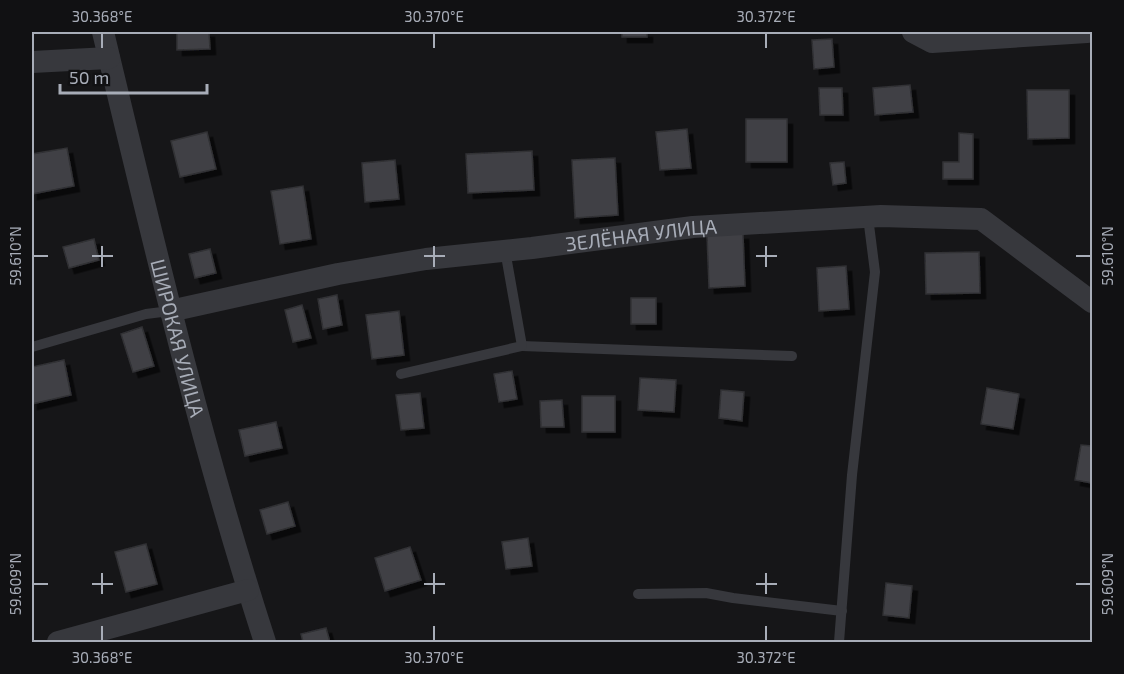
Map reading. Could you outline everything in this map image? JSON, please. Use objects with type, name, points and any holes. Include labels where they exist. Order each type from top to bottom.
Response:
[{"type":"street","name":"ШИРОКАЯ УЛИЦА","points":[[103,32],[170,311],[248,590],[265,642]]},
{"type":"street","points":[[913,32],[932,42],[1087,32]]},
{"type":"street","points":[[32,62],[109,58]]},
{"type":"street","name":"ЗЕЛЁНАЯ УЛИЦА","points":[[170,311],[338,274],[426,259],[693,227],[868,217],[981,219],[1092,302]]},
{"type":"street","points":[[58,642],[248,590]]},
{"type":"lane","points":[[839,642],[852,476],[875,272],[868,217]]},
{"type":"lane","points":[[506,250],[522,346]]},
{"type":"lane","points":[[32,347],[146,314],[170,311]]},
{"type":"lane","points":[[401,374],[522,346],[792,356]]},
{"type":"lane","points":[[638,594],[706,593],[842,611]]},
{"type":"building","points":[[177,32],[209,32],[210,49],[177,50]]},
{"type":"building","points":[[622,32],[647,32],[647,37],[622,37]]},
{"type":"building","points":[[832,39],[834,67],[814,69],[812,40]]},
{"type":"building","points":[[910,85],[913,112],[875,115],[873,88]]},
{"type":"building","points":[[819,88],[842,88],[843,115],[820,115]]},
{"type":"building","points":[[1027,90],[1069,90],[1069,138],[1028,139]]},
{"type":"building","points":[[746,119],[787,119],[787,162],[746,162]]},
{"type":"building","points":[[687,129],[691,168],[660,170],[656,132]]},
{"type":"building","points":[[207,132],[216,169],[180,177],[171,141]]},
{"type":"building","points":[[959,133],[973,134],[973,179],[943,179],[943,162],[959,162]]},
{"type":"building","points":[[67,148],[74,186],[32,194],[32,154]]},
{"type":"building","points":[[532,151],[534,190],[468,193],[466,154]]},
{"type":"building","points":[[615,158],[618,215],[575,218],[572,160]]},
{"type":"building","points":[[395,160],[399,199],[365,202],[362,163]]},
{"type":"building","points":[[844,162],[846,183],[833,185],[830,163]]},
{"type":"building","points":[[303,186],[311,239],[280,244],[271,191]]},
{"type":"building","points":[[743,234],[745,286],[709,288],[707,235]]},
{"type":"building","points":[[94,239],[99,260],[69,268],[63,247]]},
{"type":"building","points":[[210,249],[216,273],[195,278],[189,254]]},
{"type":"building","points":[[979,252],[980,293],[926,294],[925,253]]},
{"type":"building","points":[[846,266],[849,309],[819,311],[817,268]]},
{"type":"building","points":[[337,295],[342,325],[323,329],[318,299]]},
{"type":"building","points":[[631,298],[656,298],[656,324],[631,324]]},
{"type":"building","points":[[302,305],[311,338],[293,342],[285,310]]},
{"type":"building","points":[[399,311],[404,355],[372,359],[366,315]]},
{"type":"building","points":[[142,327],[154,366],[133,372],[121,334]]},
{"type":"building","points":[[64,360],[71,395],[32,404],[32,367]]},
{"type":"building","points":[[512,371],[517,399],[499,402],[494,374]]},
{"type":"building","points":[[640,378],[676,380],[674,412],[638,410]]},
{"type":"building","points":[[987,388],[1019,394],[1013,429],[981,424]]},
{"type":"building","points":[[721,390],[744,392],[742,421],[719,418]]},
{"type":"building","points":[[420,393],[424,428],[401,430],[396,395]]},
{"type":"building","points":[[582,396],[615,396],[615,432],[582,432]]},
{"type":"building","points":[[562,400],[564,427],[541,427],[540,401]]},
{"type":"building","points":[[276,422],[282,448],[245,456],[239,430]]},
{"type":"building","points":[[1081,445],[1092,446],[1092,483],[1075,480]]},
{"type":"building","points":[[288,502],[295,526],[267,534],[260,510]]},
{"type":"building","points":[[528,538],[532,566],[506,569],[502,542]]},
{"type":"building","points":[[146,544],[157,584],[126,592],[115,552]]},
{"type":"building","points":[[410,547],[421,580],[385,591],[375,558]]},
{"type":"building","points":[[886,583],[912,586],[909,618],[883,615]]},
{"type":"building","points":[[326,628],[330,642],[303,642],[301,634]]}]
